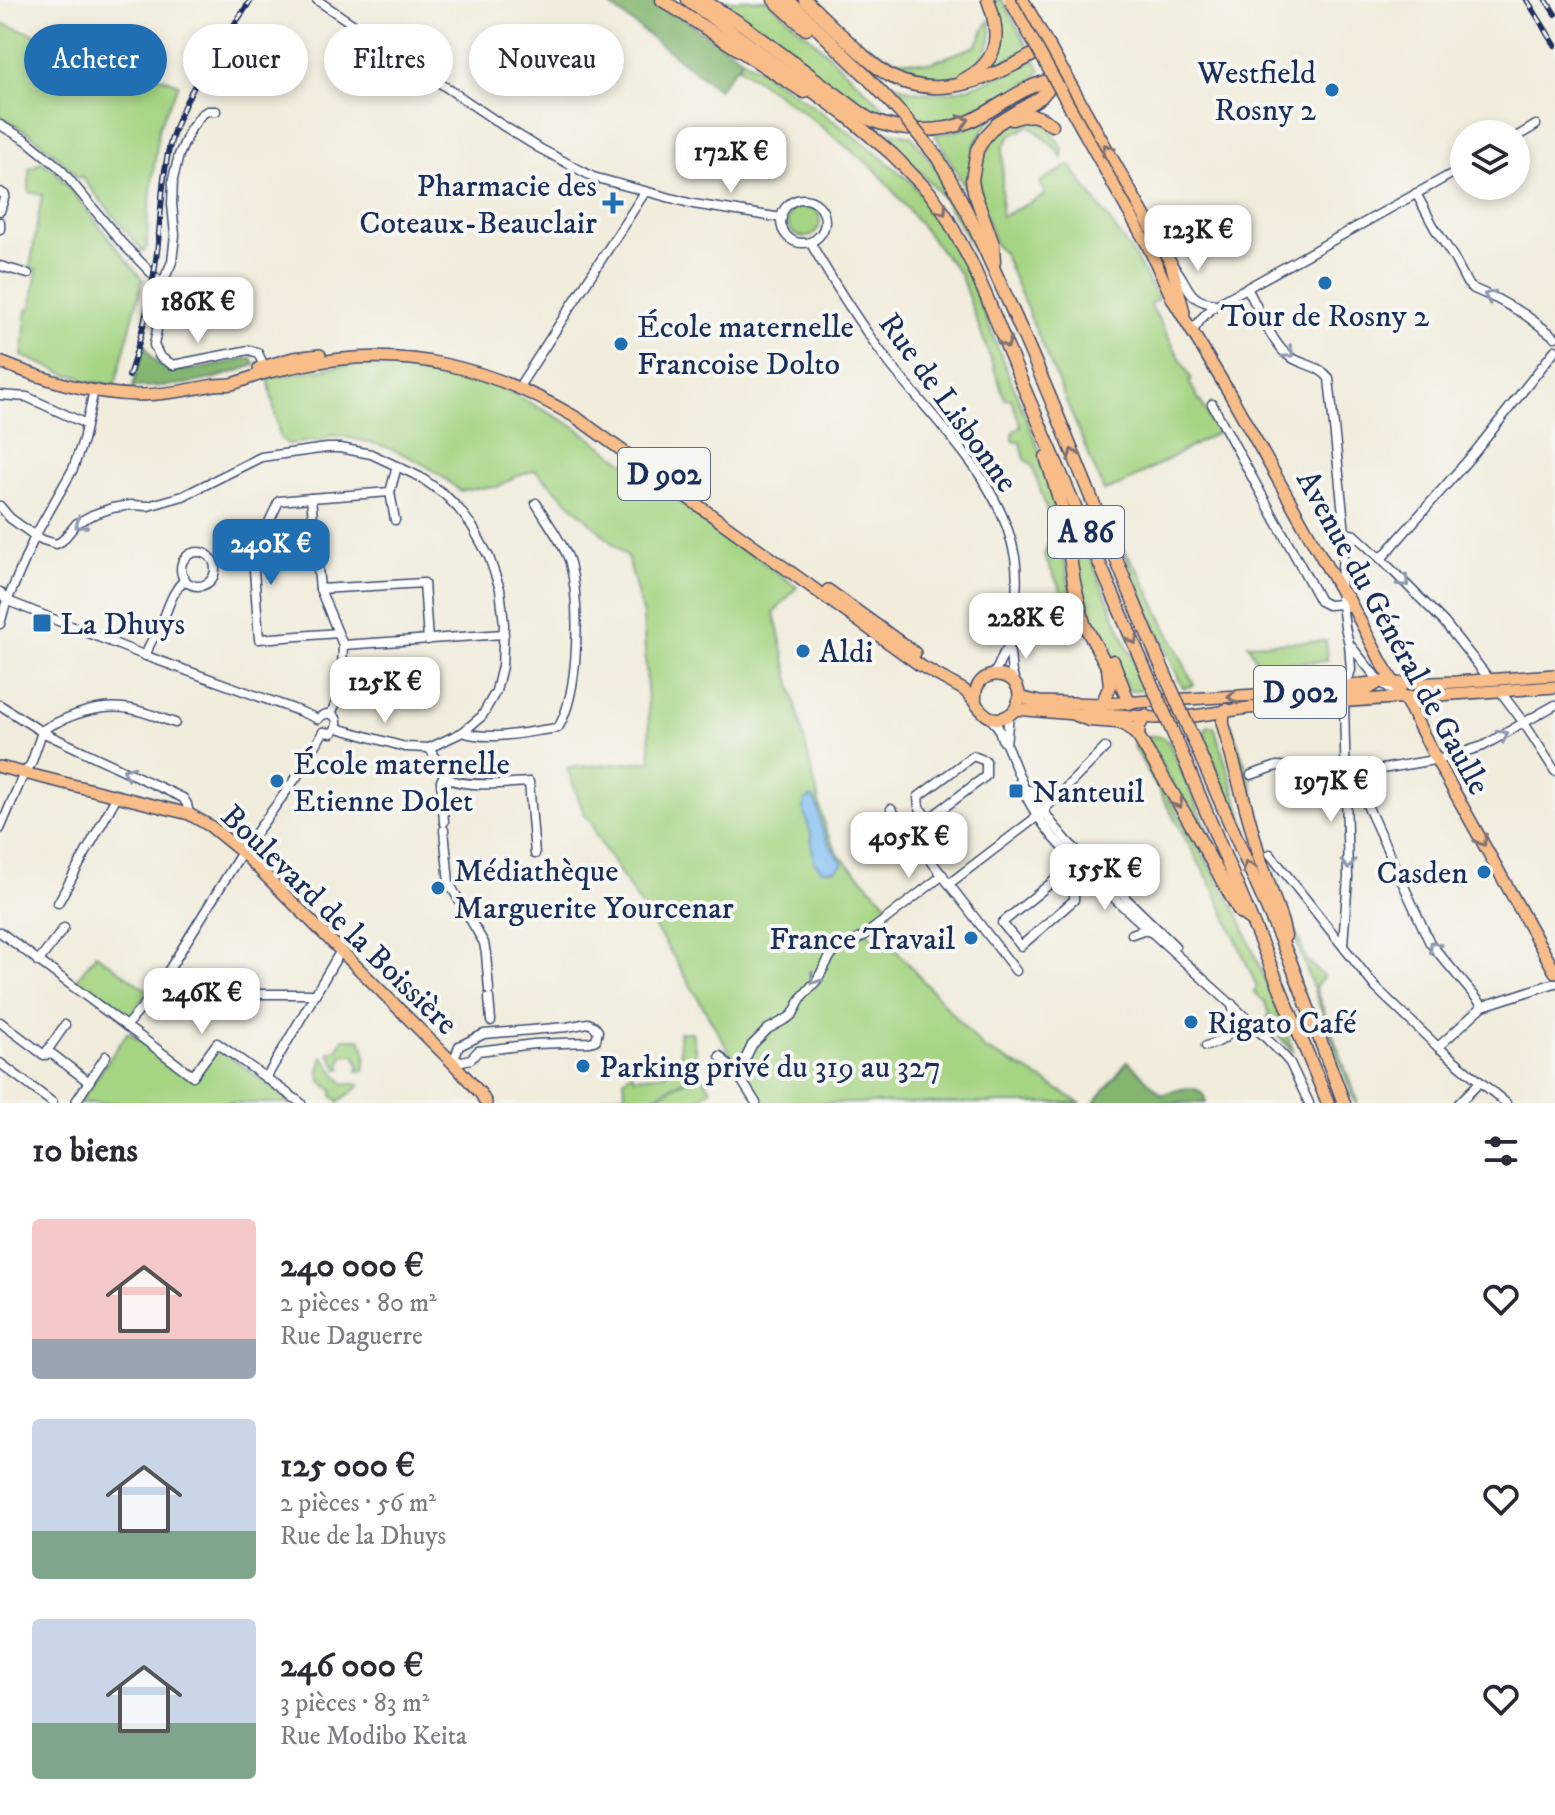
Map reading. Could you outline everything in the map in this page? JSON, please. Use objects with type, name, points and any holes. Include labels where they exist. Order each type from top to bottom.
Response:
[{"type":"highway","points":[[662,0],[823,105],[847,116]]},
{"type":"highway","name":"A 86","points":[[688,0],[847,116],[892,154],[930,193],[945,214],[970,260],[1328,1103]]},
{"type":"highway","points":[[703,0],[743,25],[869,119],[904,130],[935,129],[966,122],[1035,85],[1061,76]]},
{"type":"highway","points":[[774,0],[865,75]]},
{"type":"highway","name":"A 86","points":[[788,0],[905,118],[937,157],[964,205],[1041,377],[1108,541],[1291,963],[1344,1103]]},
{"type":"highway","points":[[805,0],[843,38],[891,77],[912,85],[937,88],[971,82],[996,74],[1049,46]]},
{"type":"highway","points":[[949,86],[969,77],[981,67],[995,44],[997,31],[988,0]]},
{"type":"highway","points":[[995,273],[993,244],[972,180],[977,150],[997,124],[1041,97],[1061,76]]},
{"type":"highway","points":[[997,124],[1031,115],[1052,125]]},
{"type":"highway","points":[[1024,388],[1062,508],[1084,624],[1108,668],[1110,686],[1102,704]]},
{"type":"highway","points":[[1081,612],[1109,652],[1129,703]]},
{"type":"highway","points":[[1220,711],[1218,720],[1282,923],[1291,963]]},
{"type":"highway","points":[[1074,714],[1089,720],[1126,725],[1138,736],[1240,912],[1253,921]]},
{"type":"highway","points":[[1138,736],[1145,716]]},
{"type":"main road","name":"Avenue du Général de Gaulle","points":[[1010,0],[1147,244],[1173,300],[1230,394],[1340,590],[1348,598],[1555,972]]},
{"type":"main road","name":"Avenue du Général de Gaulle","points":[[1023,0],[1049,46],[1061,76],[1171,263],[1185,320]]},
{"type":"main road","name":"D 902","points":[[218,384],[293,358],[405,352],[452,358],[522,382],[578,412],[946,675],[973,683],[987,678]]},
{"type":"main road","name":"D 902","points":[[0,362],[42,378],[122,394],[158,394],[230,384],[263,373],[335,360],[369,358],[451,365],[503,380],[577,418],[921,666],[964,690],[976,703]]},
{"type":"main road","points":[[1267,707],[1280,702],[1362,693],[1380,682],[1385,668]]},
{"type":"main road","name":"D 902","points":[[1018,692],[1040,702],[1102,704],[1330,690],[1380,682],[1456,682],[1555,675]]},
{"type":"main road","points":[[1004,676],[1013,682],[1018,692],[1012,712],[1000,718],[990,718],[981,712],[976,703],[976,691],[987,678],[1004,676]]},
{"type":"main road","points":[[1404,698],[1420,690],[1449,688],[1456,682]]},
{"type":"main road","name":"D 902","points":[[1012,712],[1187,717],[1267,707],[1555,687]]},
{"type":"main road","points":[[1202,699],[1220,711]]},
{"type":"main road","points":[[1129,703],[1145,716],[1163,702]]},
{"type":"main road","name":"Boulevard de la Boissière","points":[[0,767],[189,814],[210,826],[242,852],[453,1063],[486,1103]]},
{"type":"street","points":[[317,0],[502,125],[593,177],[693,204],[782,218],[784,211],[794,201],[808,200],[819,206],[825,217],[824,230],[810,242]]},
{"type":"street","points":[[216,111],[201,115],[190,130],[179,155],[173,179],[175,235],[172,262],[162,284],[163,300],[154,345],[160,357],[173,365],[254,350],[264,366]]},
{"type":"street","points":[[0,125],[26,140],[59,167],[122,243],[162,284]]},
{"type":"street","points":[[1530,129],[1536,125]]},
{"type":"street","points":[[1192,333],[1215,304],[1450,175]]},
{"type":"street","points":[[0,192],[5,198],[0,211]]},
{"type":"street","points":[[522,382],[645,192]]},
{"type":"street","points":[[1416,193],[1467,283],[1524,314],[1555,337]]},
{"type":"street","name":"Rue de Lisbonne","points":[[782,218],[783,231],[792,240],[810,242],[880,350],[969,460],[996,502],[1007,528],[1016,565],[1008,648],[1018,692]]},
{"type":"street","points":[[0,222],[0,229]]},
{"type":"street","points":[[1171,263],[1180,273],[1190,294],[1204,303],[1215,304]]},
{"type":"street","points":[[0,266],[28,274]]},
{"type":"street","points":[[1247,288],[1277,344],[1288,355],[1322,370],[1329,378],[1345,533],[1340,590],[1351,670],[1345,686]]},
{"type":"street","points":[[1381,559],[1475,452],[1555,350]]},
{"type":"street","points":[[0,624],[35,536],[73,469],[94,390]]},
{"type":"street","points":[[0,395],[27,397],[86,424]]},
{"type":"street","points":[[1212,404],[1320,601],[1328,605],[1342,604]]},
{"type":"street","points":[[0,506],[10,518],[35,536],[59,543],[81,520],[112,508],[148,506],[183,496],[261,457],[340,448],[371,454],[420,477],[459,509],[489,557],[500,589],[504,634],[502,666],[496,691],[482,716],[463,732],[429,748],[405,747],[337,728]]},
{"type":"street","points":[[395,520],[390,492],[397,466]]},
{"type":"street","points":[[338,633],[259,639],[253,556],[279,501],[390,492]]},
{"type":"street","points":[[311,498],[320,589],[343,645],[341,691],[331,714]]},
{"type":"street","points":[[463,732],[489,736],[558,728],[569,707],[578,612],[570,559],[536,503]]},
{"type":"street","points":[[1345,533],[1355,535],[1444,622],[1490,680]]},
{"type":"street","points":[[203,553],[214,562],[210,582],[197,586],[185,579],[184,559],[203,553]]},
{"type":"street","points":[[146,656],[174,591],[185,579]]},
{"type":"street","points":[[320,589],[424,583],[428,640]]},
{"type":"street","points":[[0,592],[8,601],[318,719]]},
{"type":"street","points":[[343,645],[504,634]]},
{"type":"street","points":[[1349,644],[1380,682],[1404,698]]},
{"type":"street","name":"Rue de Lisbonne","points":[[987,678],[998,668],[1003,652],[1008,648]]},
{"type":"street","points":[[1500,691],[1555,771]]},
{"type":"street","points":[[1343,945],[1348,878],[1344,702]]},
{"type":"street","points":[[0,705],[42,732],[183,798],[189,814]]},
{"type":"street","points":[[1251,775],[1277,766],[1347,771],[1382,769],[1436,759],[1483,746],[1555,705]]},
{"type":"street","points":[[0,829],[44,729],[88,710],[119,708],[175,723]]},
{"type":"street","points":[[1006,744],[1012,712]]},
{"type":"street","points":[[331,714],[338,721],[337,728],[329,734],[323,732],[318,719],[331,714]]},
{"type":"street","points":[[990,718],[1006,744],[1024,793],[1065,850],[1290,1063],[1309,1103]]},
{"type":"street","points":[[126,1026],[154,994],[242,852],[304,767],[323,732]]},
{"type":"street","points":[[429,748],[444,775],[453,782],[483,785],[529,782],[535,854]]},
{"type":"street","points":[[950,883],[1040,813],[1105,748]]},
{"type":"street","points":[[910,833],[929,820],[986,776],[986,761],[973,756],[918,797],[919,807],[929,820]]},
{"type":"street","points":[[1347,771],[1361,792],[1430,943],[1483,1006]]},
{"type":"street","points":[[444,775],[441,781],[449,883],[484,943],[491,1021]]},
{"type":"street","points":[[58,903],[117,796]]},
{"type":"street","points":[[891,809],[1016,971]]},
{"type":"street","points":[[1040,813],[1123,898],[1226,995],[1233,1006],[1234,1023],[1228,1036],[1219,1043],[1206,1046]]},
{"type":"street","points":[[1270,854],[1376,988],[1438,1047],[1506,1103]]},
{"type":"street","points":[[737,1076],[752,1045],[768,1029],[793,1014],[831,955],[865,935],[943,875]]},
{"type":"street","points":[[987,933],[1056,879],[1070,884],[1075,892],[1074,900],[1021,946],[1002,923]]},
{"type":"street","points":[[1136,919],[1138,924],[1132,934],[1143,930],[1150,932]]},
{"type":"street","points":[[38,962],[64,928]]},
{"type":"street","points":[[0,932],[193,1076],[217,1043],[301,1103]]},
{"type":"street","points":[[266,1078],[340,952]]},
{"type":"street","points":[[1438,1047],[1483,1006],[1555,983]]},
{"type":"street","points":[[154,994],[315,994]]},
{"type":"street","points":[[0,1022],[44,1055],[52,1054],[89,1082]]},
{"type":"street","points":[[588,1023],[598,1031],[596,1040],[590,1042],[534,1044],[478,1051],[471,1059],[453,1063],[459,1046],[484,1034],[588,1023]]},
{"type":"street","points":[[44,1055],[65,1025]]},
{"type":"street","points":[[75,1103],[106,1056]]},
{"type":"street","points":[[720,1056],[756,1103]]},
{"type":"street","points":[[0,1063],[53,1103]]},
{"type":"street","points":[[1459,1103],[1480,1082]]},
{"type":"green space","points":[[603,0],[655,0],[743,59],[718,89]]},
{"type":"green space","points":[[706,0],[767,0],[900,123],[867,113]]},
{"type":"green space","points":[[994,0],[1002,0],[1029,49],[996,65],[1002,32]]},
{"type":"green space","points":[[989,20],[991,35],[984,55],[968,71],[946,78],[922,79],[904,75],[868,51],[870,47],[896,60],[930,63],[976,46]]},
{"type":"green space","points":[[0,23],[24,31],[24,96],[167,96],[167,79],[179,84],[159,126],[147,247],[143,252],[81,176],[78,178],[51,151],[0,116]]},
{"type":"green space","points":[[743,59],[865,144],[910,181],[959,252],[1042,457],[1075,619],[1044,555],[1053,530],[1032,464],[1025,460],[1021,443],[1013,441],[1013,432],[1021,426],[1011,399],[1005,399],[960,274],[877,171],[802,111],[738,67]]},
{"type":"green space","points":[[1035,60],[1041,70],[1034,79],[969,112],[926,124],[874,74],[909,90],[942,93],[974,86]]},
{"type":"green space","points":[[994,117],[979,136],[972,155],[973,199],[970,200],[935,135],[965,129]]},
{"type":"green space","points":[[1029,118],[1048,127],[1063,149],[1062,158],[1030,125],[1010,136],[1003,147],[1001,217],[1045,195],[1040,182],[1070,165],[1133,254],[1158,299],[1150,304],[1218,432],[1121,485],[1104,491],[1003,252],[996,246],[981,198],[981,163],[991,142],[1003,129]]},
{"type":"green space","points":[[870,127],[911,136],[950,191],[983,261],[980,262],[934,187]]},
{"type":"green space","points":[[42,162],[55,171],[143,280],[115,385],[83,381],[80,376],[69,375],[22,356],[27,309],[31,308],[37,269],[30,268],[42,195],[29,192],[29,169]]},
{"type":"green space","points":[[804,205],[815,210],[820,221],[815,232],[804,237],[793,232],[788,221],[793,210]]},
{"type":"green space","points":[[144,342],[153,359],[166,368],[188,370],[247,358],[251,358],[255,365],[195,382],[133,387]]},
{"type":"green space","points":[[347,365],[423,369],[498,386],[574,426],[797,587],[774,613],[826,831],[839,855],[890,906],[890,912],[866,930],[876,943],[893,947],[984,1049],[1080,1103],[761,1103],[743,1077],[744,1066],[735,1061],[675,959],[595,834],[567,768],[651,761],[643,616],[628,558],[535,470],[497,487],[460,491],[416,460],[384,446],[331,435],[323,440],[288,444],[280,438],[268,378]]},
{"type":"green space","points":[[1067,502],[1145,689],[1128,691],[1108,642],[1088,611],[1079,589]]},
{"type":"green space","points":[[1120,544],[1140,573],[1194,685],[1183,688]]},
{"type":"green space","points":[[1326,641],[1327,661],[1258,664],[1248,644]]},
{"type":"green space","points":[[1230,722],[1252,784],[1272,867],[1307,961],[1324,977],[1315,987],[1358,1103],[1355,1103],[1274,881],[1256,825]]},
{"type":"green space","points":[[1214,726],[1252,854],[1206,741],[1205,729]]},
{"type":"green space","points":[[1145,736],[1161,737],[1169,743],[1219,856],[1216,858]]},
{"type":"green space","points":[[1137,744],[1239,916],[1294,1052],[1265,1021],[1269,1015],[1265,1002],[1254,992],[1257,987],[1215,891],[1133,745]]},
{"type":"green space","points":[[96,954],[148,991],[129,1019],[76,981]]},
{"type":"green space","points":[[128,1032],[193,1079],[216,1046],[292,1103],[79,1103]]},
{"type":"green space","points":[[679,1032],[692,1032],[699,1071],[642,1103],[605,1103],[604,1097],[625,1094],[624,1079],[629,1074],[633,1073],[634,1077],[666,1074],[666,1071],[681,1069]]},
{"type":"green space","points":[[343,1039],[360,1039],[364,1046],[364,1070],[357,1071],[356,1055],[343,1055],[342,1068],[338,1069],[329,1053],[338,1049]]},
{"type":"green space","points":[[323,1057],[344,1084],[360,1086],[338,1102],[332,1096],[333,1091],[321,1081],[319,1070]]},
{"type":"green space","points":[[1128,1061],[1162,1095],[1194,1089],[1199,1091],[1206,1103],[1094,1103]]},
{"type":"green space","points":[[700,1072],[711,1089],[693,1103],[647,1103]]},
{"type":"water","points":[[812,797],[830,846],[842,862],[834,870],[822,870],[814,861],[811,834],[803,808],[805,801]]},
{"type":"railway","points":[[129,376],[152,284],[164,176],[174,131],[198,80],[251,0]]},
{"type":"railway","points":[[1527,0],[1555,45]]},
{"type":"railway","points":[[1546,0],[1555,14]]},
{"type":"place","name":"Westfield Rosny 2","points":[[1332,90]]},
{"type":"place","name":"Pharmacie des Coteaux-Beauclair","points":[[613,203]]},
{"type":"place","name":"Tour de Rosny 2","points":[[1325,283]]},
{"type":"place","name":"École maternelle Francoise Dolto","points":[[621,344]]},
{"type":"place","name":"La Dhuys","points":[[42,623]]},
{"type":"place","name":"Aldi","points":[[803,651]]},
{"type":"place","name":"École maternelle Etienne Dolet","points":[[277,781]]},
{"type":"place","name":"Nanteuil","points":[[1016,791]]},
{"type":"place","name":"Casden","points":[[1484,872]]},
{"type":"place","name":"Médiathèque Marguerite Yourcenar","points":[[438,888]]},
{"type":"place","name":"France Travail","points":[[971,938]]},
{"type":"place","name":"Rigato Café","points":[[1191,1022]]},
{"type":"place","name":"Parking privé du 319 au 327","points":[[583,1066]]}]
